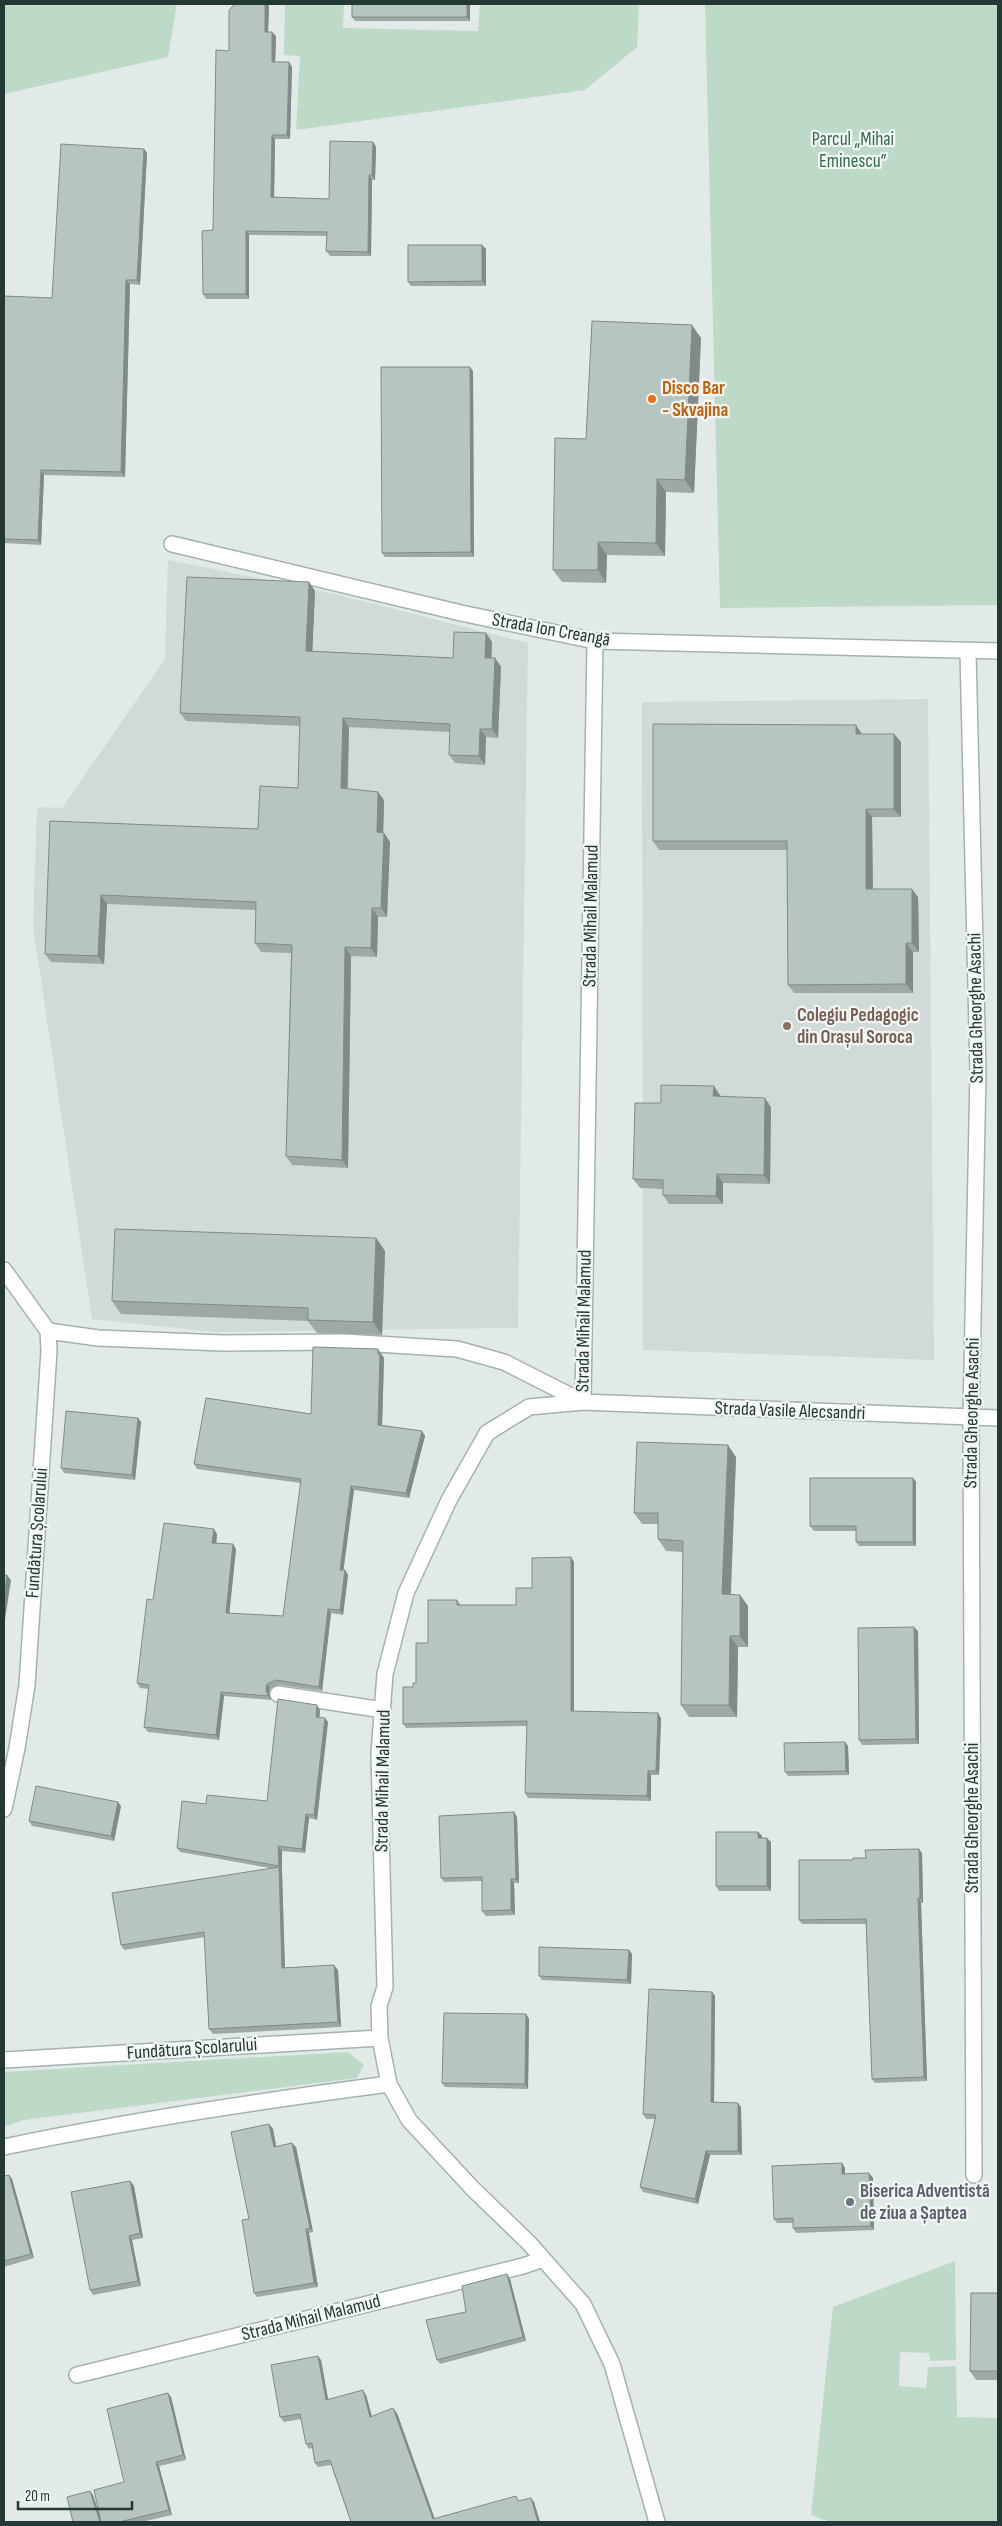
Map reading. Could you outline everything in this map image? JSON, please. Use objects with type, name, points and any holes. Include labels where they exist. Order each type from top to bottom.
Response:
[{"type":"street","name":"Strada Ion Creangă","points":[[172,544],[461,613],[595,641],[968,652],[998,651]]},
{"type":"street","name":"Strada Mihail Malamud","points":[[595,641],[583,1402],[529,1406],[487,1432],[449,1500],[406,1593],[385,1674],[379,1753],[385,1987],[379,2006],[380,2038],[389,2084],[409,2120],[473,2189],[544,2259],[583,2304],[612,2364],[657,2522]]},
{"type":"street","name":"Strada Gheorghe Asachi","points":[[968,652],[978,1072],[971,1418],[974,2175]]},
{"type":"street","points":[[4,1270],[48,1331],[98,1338],[223,1343],[345,1342],[457,1349],[504,1362],[583,1402]]},
{"type":"street","name":"Fundătura Școlarului","points":[[4,1809],[17,1748],[27,1685],[46,1393],[48,1331]]},
{"type":"street","name":"Strada Vasile Alecsandri","points":[[583,1402],[998,1418]]},
{"type":"street","points":[[278,1694],[383,1710]]},
{"type":"street","name":"Fundătura Școlarului","points":[[4,2060],[380,2038]]},
{"type":"street","points":[[4,2147],[90,2129],[221,2106],[389,2084]]},
{"type":"street","name":"Strada Mihail Malamud","points":[[77,2375],[544,2259]]},
{"type":"shaded area","points":[[168,560],[327,592],[528,643],[518,1328],[214,1332],[92,1319],[33,927],[37,807],[62,808],[165,659]]},
{"type":"shaded area","name":"Colegiu Pedagogic din Orașul Soroca","points":[[928,699],[934,1360],[643,1350],[642,702]]},
{"type":"green space","points":[[4,4],[177,4],[168,57],[4,94]]},
{"type":"green space","points":[[285,4],[344,4],[343,28],[478,31],[480,4],[639,4],[637,47],[585,90],[296,130],[300,56],[284,55]]},
{"type":"green space","name":"Parcul „Mihai Eminescu”","points":[[705,4],[998,4],[998,605],[720,608]]},
{"type":"green space","points":[[348,2052],[364,2065],[357,2078],[24,2120],[4,2127],[4,2072]]},
{"type":"green space","points":[[955,2261],[956,2360],[930,2361],[929,2353],[900,2352],[899,2386],[926,2388],[928,2367],[956,2366],[957,2417],[998,2418],[998,2522],[830,2522],[811,2515],[833,2307]]},
{"type":"building","points":[[235,4],[265,4],[265,32],[272,32],[272,62],[289,62],[287,135],[272,135],[271,197],[329,199],[330,141],[373,142],[372,175],[369,175],[368,252],[326,251],[327,232],[246,231],[246,294],[203,294],[202,231],[213,230],[216,50],[229,51],[229,10]]},
{"type":"building","points":[[352,4],[467,4],[467,17],[352,17]]},
{"type":"building","points":[[61,144],[144,149],[137,280],[126,280],[121,472],[41,470],[38,540],[4,539],[4,296],[52,298]]},
{"type":"building","points":[[408,245],[482,245],[482,281],[408,282]]},
{"type":"building","points":[[592,321],[692,325],[685,480],[657,479],[656,543],[598,542],[598,570],[553,570],[555,438],[586,439]]},
{"type":"building","points":[[381,367],[470,367],[471,552],[382,553]]},
{"type":"building","points":[[187,577],[309,582],[306,651],[453,658],[454,632],[486,633],[485,658],[495,658],[492,729],[480,729],[479,756],[449,755],[450,724],[343,718],[341,788],[378,792],[377,832],[384,833],[381,908],[372,908],[371,948],[345,947],[342,1160],[286,1156],[292,945],[255,943],[256,902],[101,895],[98,956],[45,954],[50,821],[258,829],[260,786],[298,788],[300,717],[180,713]]},
{"type":"building","points":[[653,724],[856,725],[856,734],[894,734],[894,809],[866,809],[866,889],[912,889],[912,943],[906,943],[906,984],[788,985],[787,841],[653,841]]},
{"type":"building","points":[[661,1085],[714,1086],[713,1096],[765,1098],[764,1175],[717,1174],[716,1196],[663,1195],[663,1180],[633,1179],[635,1103],[661,1103]]},
{"type":"building","points":[[115,1229],[376,1238],[373,1322],[308,1320],[308,1308],[112,1301]]},
{"type":"building","points":[[313,1347],[378,1349],[378,1354],[380,1354],[378,1425],[422,1431],[406,1493],[351,1486],[340,1570],[345,1570],[340,1610],[328,1609],[319,1687],[276,1680],[267,1684],[268,1696],[221,1692],[216,1735],[144,1727],[149,1685],[137,1683],[147,1599],[153,1600],[164,1523],[214,1529],[212,1543],[233,1544],[226,1613],[283,1616],[301,1479],[194,1464],[206,1398],[311,1414]]},
{"type":"building","points":[[66,1411],[138,1418],[132,1475],[61,1468]]},
{"type":"building","points":[[637,1442],[728,1445],[722,1594],[740,1595],[740,1636],[730,1636],[729,1705],[681,1705],[683,1541],[658,1539],[658,1513],[634,1513]]},
{"type":"building","points":[[810,1478],[913,1478],[913,1542],[856,1542],[856,1526],[810,1526]]},
{"type":"building","points":[[571,1557],[571,1711],[658,1713],[656,1771],[648,1771],[647,1796],[525,1793],[527,1721],[403,1724],[403,1687],[413,1687],[413,1683],[416,1683],[416,1643],[428,1643],[428,1600],[457,1600],[457,1605],[516,1605],[516,1588],[532,1588],[532,1558]]},
{"type":"building","points":[[4,1575],[7,1575],[4,1600]]},
{"type":"building","points":[[914,1627],[916,1739],[859,1740],[858,1628]]},
{"type":"building","points":[[278,1699],[317,1705],[316,1717],[325,1718],[314,1815],[306,1814],[302,1849],[278,1846],[279,1866],[177,1848],[182,1801],[206,1804],[207,1795],[267,1801]]},
{"type":"building","points":[[845,1742],[846,1771],[785,1772],[784,1743]]},
{"type":"building","points":[[36,1786],[118,1802],[111,1836],[29,1821]]},
{"type":"building","points":[[514,1812],[516,1879],[511,1879],[511,1910],[482,1911],[482,1877],[441,1878],[439,1816]]},
{"type":"building","points":[[716,1832],[758,1832],[758,1838],[767,1838],[767,1886],[716,1886]]},
{"type":"building","points":[[919,1849],[920,1898],[918,1898],[924,2077],[872,2079],[866,1919],[799,1920],[799,1860],[853,1860],[853,1858],[866,1858],[865,1850]]},
{"type":"building","points":[[279,1867],[282,1968],[334,1965],[338,2022],[209,2029],[204,1932],[121,1945],[112,1893]]},
{"type":"building","points":[[539,1947],[629,1950],[627,1980],[539,1976]]},
{"type":"building","points":[[649,1989],[712,1992],[711,2102],[738,2103],[738,2151],[706,2151],[695,2199],[640,2187],[656,2115],[643,2114]]},
{"type":"building","points":[[444,2013],[526,2014],[525,2084],[442,2083]]},
{"type":"building","points":[[269,2124],[274,2147],[292,2143],[310,2228],[306,2229],[314,2283],[254,2293],[242,2220],[249,2219],[231,2132]]},
{"type":"building","points":[[842,2163],[842,2174],[869,2173],[871,2226],[793,2228],[793,2218],[774,2219],[772,2166]]},
{"type":"building","points":[[9,2175],[31,2254],[4,2261],[4,2176]]},
{"type":"building","points":[[130,2181],[140,2233],[129,2236],[138,2281],[90,2290],[71,2192]]},
{"type":"building","points":[[507,2274],[523,2337],[437,2360],[426,2320],[466,2312],[462,2286]]},
{"type":"building","points":[[971,2293],[998,2293],[998,2371],[970,2371]]},
{"type":"building","points":[[318,2356],[326,2400],[363,2390],[370,2417],[393,2408],[433,2519],[516,2496],[518,2501],[531,2498],[538,2522],[351,2522],[330,2460],[315,2463],[312,2443],[306,2444],[300,2414],[280,2417],[271,2365]]},
{"type":"building","points":[[168,2393],[183,2455],[156,2462],[169,2510],[119,2522],[101,2522],[94,2490],[124,2482],[107,2409]]},
{"type":"building","points":[[90,2491],[100,2522],[73,2522],[67,2497]]},
{"type":"place","name":"Disco Bar - Skvajina","points":[[652,399]]},
{"type":"place","name":"Colegiu Pedagogic din Orașul Soroca","points":[[787,1026]]},
{"type":"place","name":"Biserica Adventistă de ziua a Șaptea","points":[[850,2202]]}]
